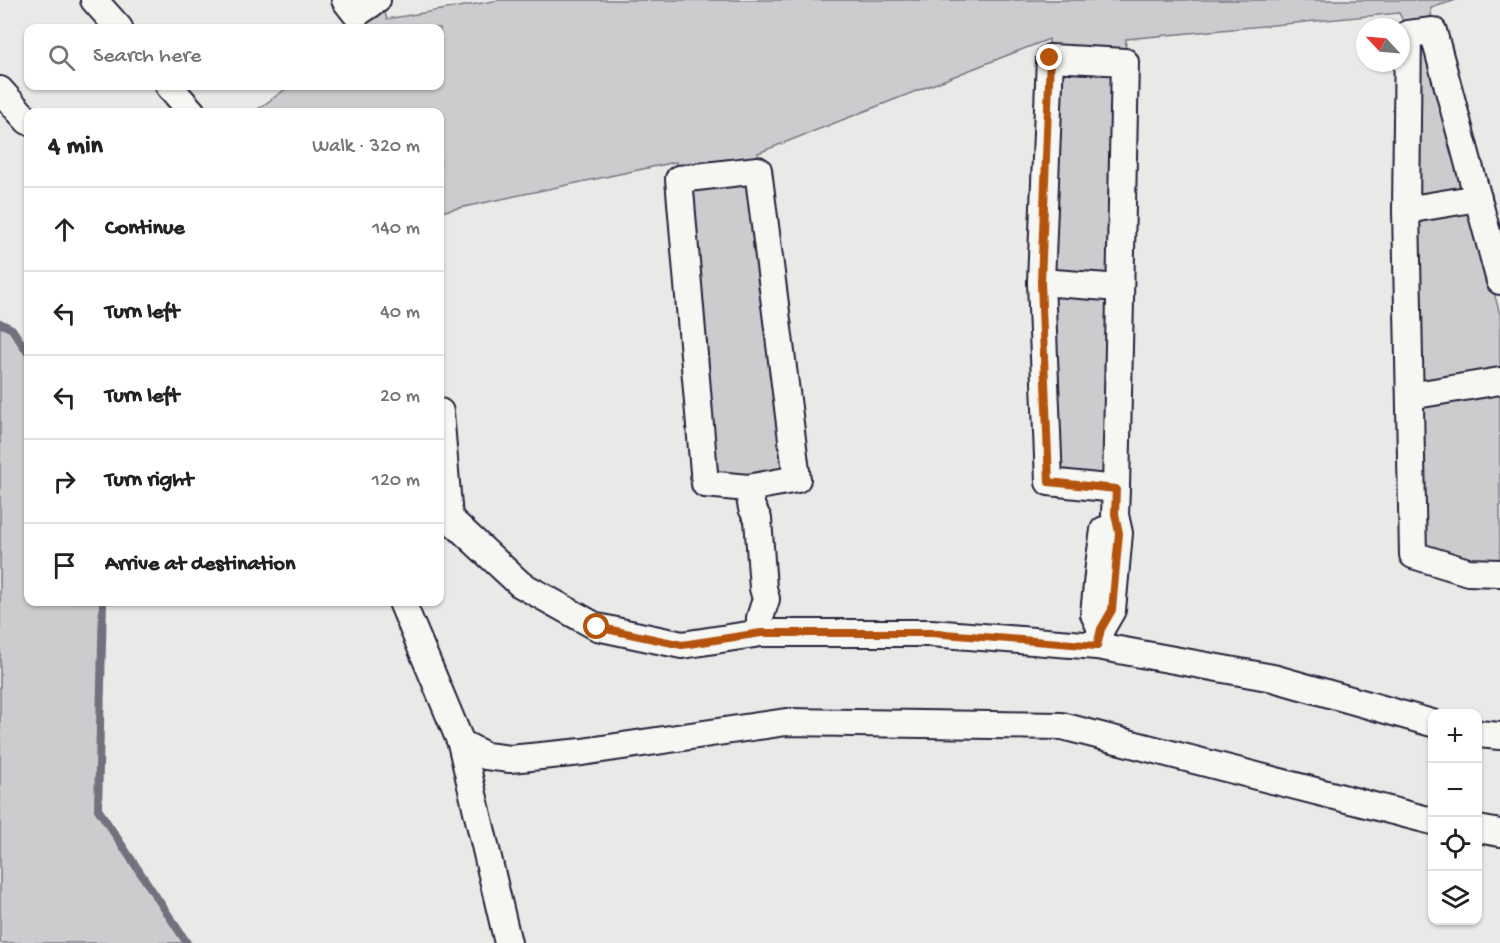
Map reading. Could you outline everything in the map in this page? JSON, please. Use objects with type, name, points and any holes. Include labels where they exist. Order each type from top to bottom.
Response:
[{"type":"street","points":[[94,0],[115,24]]},
{"type":"street","points":[[345,0],[356,14],[377,0]]},
{"type":"street","points":[[1500,281],[1432,31],[1408,34],[1406,210],[1413,555],[1468,572],[1500,573]]},
{"type":"street","points":[[1099,638],[1094,614],[1099,565],[1104,529],[1115,514],[1116,489],[1125,62],[1050,58],[1041,282],[1049,482],[1116,489]]},
{"type":"street","points":[[0,90],[24,117]]},
{"type":"street","points":[[173,90],[188,108]]},
{"type":"street","points":[[758,170],[797,479],[750,498],[705,484],[679,179],[758,170]]},
{"type":"street","points":[[1406,210],[1478,198]]},
{"type":"street","points":[[1041,282],[1120,288]]},
{"type":"street","points":[[1410,396],[1500,381]]},
{"type":"street","points":[[750,498],[758,519],[763,588],[766,599],[761,626]]},
{"type":"street","points":[[444,510],[520,584],[597,627],[682,645],[761,626],[1099,638],[1273,678],[1428,722]]},
{"type":"street","points":[[404,606],[461,743],[508,943]]},
{"type":"street","points":[[461,743],[486,756],[510,759],[582,752],[786,722],[1062,726],[1428,820]]},
{"type":"street","points":[[1482,734],[1500,736]]},
{"type":"street","points":[[1482,830],[1500,833]]},
{"type":"shaded area","points":[[500,0],[1456,0],[1431,8],[1432,28],[1410,31],[1410,18],[1402,18],[1399,13],[1126,39],[1125,58],[1050,55],[1049,39],[758,153],[759,166],[679,173],[676,162],[444,211],[444,108],[260,108],[284,90],[444,90],[444,24],[363,24],[358,16],[381,2],[387,19]]},
{"type":"shaded area","points":[[1431,39],[1468,191],[1414,201],[1416,44]]},
{"type":"shaded area","points":[[1055,65],[1119,67],[1117,279],[1047,276]]},
{"type":"shaded area","points":[[750,183],[787,471],[711,478],[690,187]]},
{"type":"shaded area","points":[[1470,208],[1500,314],[1500,370],[1418,382],[1415,219]]},
{"type":"shaded area","points":[[1048,289],[1111,296],[1107,483],[1055,478]]},
{"type":"shaded area","points":[[0,323],[12,329],[24,347],[24,606],[103,606],[98,809],[187,943],[0,943]]},
{"type":"shaded area","points":[[1500,388],[1500,563],[1470,561],[1424,547],[1421,403]]},
{"type":"waterway","points":[[0,323],[12,329],[24,347]]},
{"type":"waterway","points":[[103,606],[98,809],[187,943]]},
{"type":"route","points":[[597,627],[682,645],[761,633],[931,633],[1097,646],[1101,629],[1112,610],[1119,533],[1115,514],[1116,489],[1049,482],[1041,282],[1050,58]]}]
